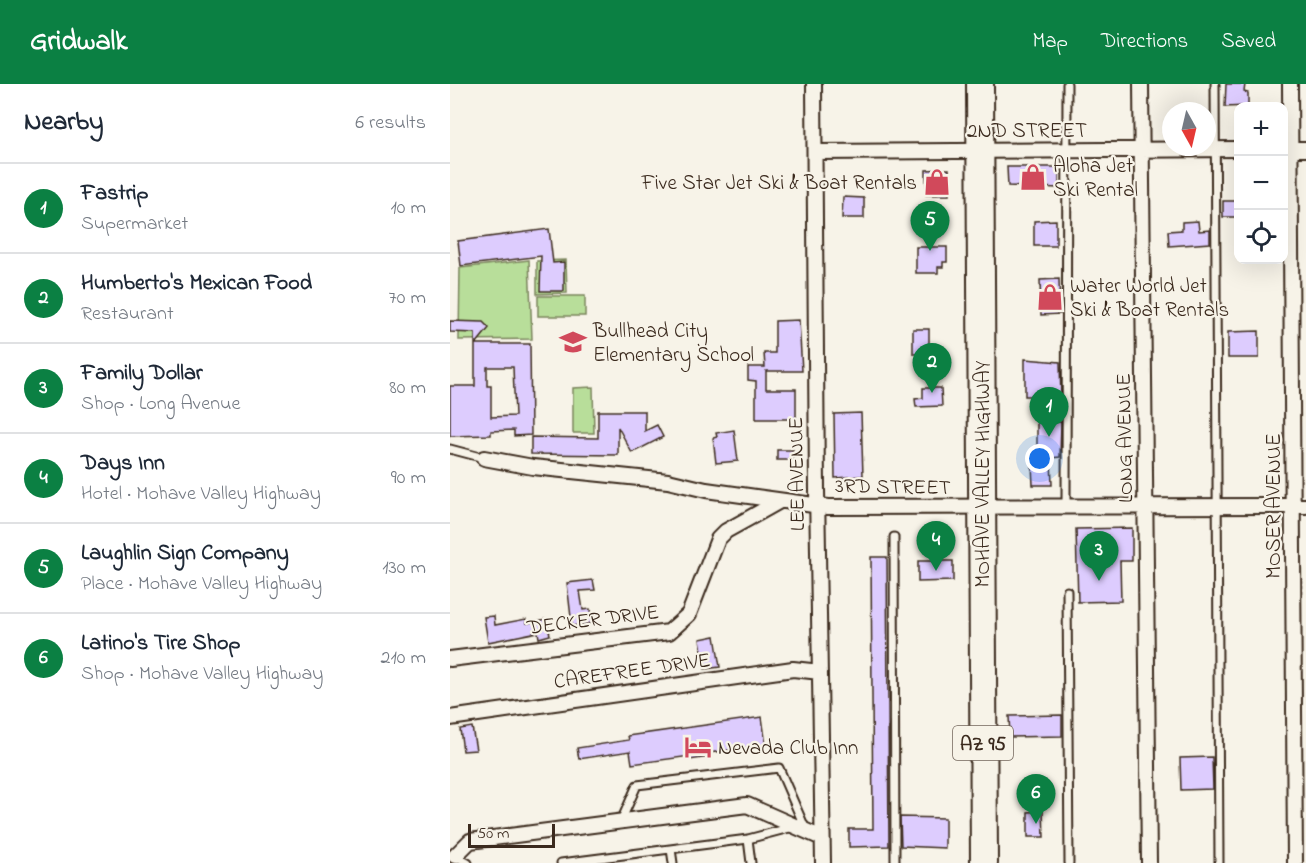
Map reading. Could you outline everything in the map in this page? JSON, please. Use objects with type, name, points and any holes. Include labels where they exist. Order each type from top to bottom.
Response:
[{"type":"highway","name":"MOHAVE VALLEY HIGHWAY","points":[[980,84],[984,863]]},
{"type":"street","name":"LEE AVENUE","points":[[814,84],[817,505],[823,863]]},
{"type":"street","name":"LONG AVENUE","points":[[1141,84],[1149,863]]},
{"type":"street","name":"MOSER AVENUE","points":[[1288,127],[1290,84]]},
{"type":"street","name":"2ND STREET","points":[[1216,150],[1234,149]]},
{"type":"street","points":[[1288,149],[1306,149]]},
{"type":"street","name":"2ND STREET","points":[[816,152],[1162,150]]},
{"type":"street","name":"MOSER AVENUE","points":[[1287,156],[1300,506],[1295,863]]},
{"type":"street","name":"3RD STREET","points":[[484,459],[533,467],[668,481],[780,501],[817,505],[1300,506]]},
{"type":"street","name":"DECKER DRIVE","points":[[450,659],[669,632],[689,614],[718,539],[726,531],[780,501]]},
{"type":"street","name":"CAREFREE DRIVE","points":[[450,718],[793,669],[820,672]]},
{"type":"street","points":[[455,856],[470,841],[747,805],[822,838]]},
{"type":"lane","points":[[1066,507],[1067,84]]},
{"type":"lane","points":[[1215,84],[1215,102]]},
{"type":"lane","points":[[1215,156],[1219,863]]},
{"type":"lane","points":[[450,449],[484,459]]},
{"type":"lane","points":[[894,537],[895,863]]},
{"type":"lane","points":[[1067,591],[1070,863]]},
{"type":"lane","points":[[620,822],[637,785],[779,768],[807,832]]},
{"type":"lane","points":[[561,863],[748,839],[794,827]]},
{"type":"lane","points":[[748,839],[751,863]]},
{"type":"lane","points":[[671,849],[673,863]]},
{"type":"lane","points":[[455,856],[468,863]]},
{"type":"green space","points":[[529,260],[532,339],[459,340],[460,268]]},
{"type":"green space","points":[[566,260],[567,293],[537,294],[537,261]]},
{"type":"green space","points":[[538,296],[585,296],[585,316],[538,316]]},
{"type":"green space","points":[[593,387],[594,433],[573,433],[573,388]]},
{"type":"building","points":[[1226,84],[1245,84],[1244,92],[1248,93],[1248,102],[1234,102],[1234,107],[1225,107]]},
{"type":"building","name":"Aloha Jet Ski Rental","points":[[1007,167],[1059,167],[1059,188],[1008,186]]},
{"type":"building","name":"Five Star Jet Ski & Boat Rentals","points":[[949,169],[949,195],[926,195],[926,170]]},
{"type":"building","points":[[843,197],[864,198],[864,218],[842,218]]},
{"type":"building","points":[[1223,201],[1234,201],[1234,217],[1223,217]]},
{"type":"building","points":[[1056,220],[1056,246],[1034,246],[1034,221]]},
{"type":"building","points":[[1198,221],[1199,231],[1210,230],[1210,243],[1169,246],[1168,231],[1182,230],[1182,222]]},
{"type":"building","points":[[549,229],[553,263],[564,262],[564,291],[540,291],[541,256],[461,266],[458,241]]},
{"type":"building","points":[[916,247],[947,247],[947,262],[943,262],[943,267],[938,267],[938,273],[916,273]]},
{"type":"building","name":"Water World Jet Ski & Boat Rentals","points":[[1059,279],[1060,314],[1041,315],[1040,280]]},
{"type":"building","points":[[799,320],[802,371],[766,371],[766,389],[796,389],[796,419],[756,419],[756,381],[748,380],[748,367],[765,367],[764,353],[775,353],[775,321]]},
{"type":"building","points":[[450,321],[483,322],[489,328],[476,344],[530,344],[531,435],[514,436],[514,430],[491,431],[491,435],[450,436],[450,386],[475,386],[475,333],[450,332]],"holes":[[[487,367],[513,367],[515,416],[491,417],[491,386],[487,386]]]},
{"type":"building","points":[[913,329],[929,329],[929,354],[913,354]]},
{"type":"building","points":[[1259,331],[1259,358],[1228,358],[1228,332]]},
{"type":"building","points":[[1025,359],[1060,362],[1061,400],[1041,400],[1041,396],[1025,396]]},
{"type":"building","points":[[923,388],[941,388],[942,406],[916,407],[915,399],[923,398]]},
{"type":"building","points":[[598,411],[645,411],[645,431],[657,425],[663,437],[632,453],[618,427],[618,455],[531,454],[531,437],[598,438]]},
{"type":"building","points":[[861,413],[863,476],[835,478],[834,414]]},
{"type":"building","points":[[1037,422],[1061,422],[1060,457],[1051,458],[1052,485],[1033,485],[1032,465],[1048,465],[1037,453]]},
{"type":"building","points":[[734,430],[738,461],[716,463],[713,438],[717,437],[716,433]]},
{"type":"building","points":[[777,450],[793,450],[793,460],[777,460]]},
{"type":"building","points":[[1132,528],[1132,561],[1120,561],[1121,601],[1078,602],[1076,529]]},
{"type":"building","points":[[871,557],[887,557],[889,846],[849,847],[849,829],[873,829]]},
{"type":"building","points":[[918,561],[953,561],[953,581],[918,582]]},
{"type":"building","points":[[593,580],[595,590],[580,591],[583,610],[590,609],[592,623],[572,626],[567,583]]},
{"type":"building","points":[[494,616],[495,625],[526,619],[527,623],[547,619],[550,635],[539,638],[538,632],[488,642],[484,617]]},
{"type":"building","points":[[715,636],[720,667],[705,669],[700,639]]},
{"type":"building","points":[[1062,715],[1062,736],[1010,737],[1009,716]]},
{"type":"building","points":[[762,717],[766,745],[709,753],[710,757],[690,760],[690,756],[632,764],[630,751],[579,759],[577,748],[629,740],[628,736]]},
{"type":"building","points":[[472,727],[476,750],[463,751],[460,729]]},
{"type":"building","points":[[1212,757],[1213,789],[1181,790],[1180,758]]},
{"type":"building","points":[[1043,811],[1044,837],[1028,837],[1028,812]]},
{"type":"building","points":[[900,817],[945,818],[945,848],[901,846]]},
{"type":"place","name":"Aloha Jet Ski Rental","points":[[1033,177]]},
{"type":"place","name":"Five Star Jet Ski & Boat Rentals","points":[[937,182]]},
{"type":"place","name":"Laughlin Sign Company","points":[[930,251]]},
{"type":"place","name":"Water World Jet Ski & Boat Rentals","points":[[1050,297]]},
{"type":"place","name":"Bullhead City Elementary School","points":[[573,342]]},
{"type":"place","name":"Humberto's Mexican Food","points":[[932,393]]},
{"type":"place","name":"Fastrip","points":[[1049,437]]},
{"type":"place","name":"Days Inn","points":[[936,571]]},
{"type":"place","name":"Family Dollar","points":[[1099,581]]},
{"type":"place","name":"Nevada Club Inn","points":[[698,747]]},
{"type":"place","name":"Latino's Tire Shop","points":[[1036,824]]}]
